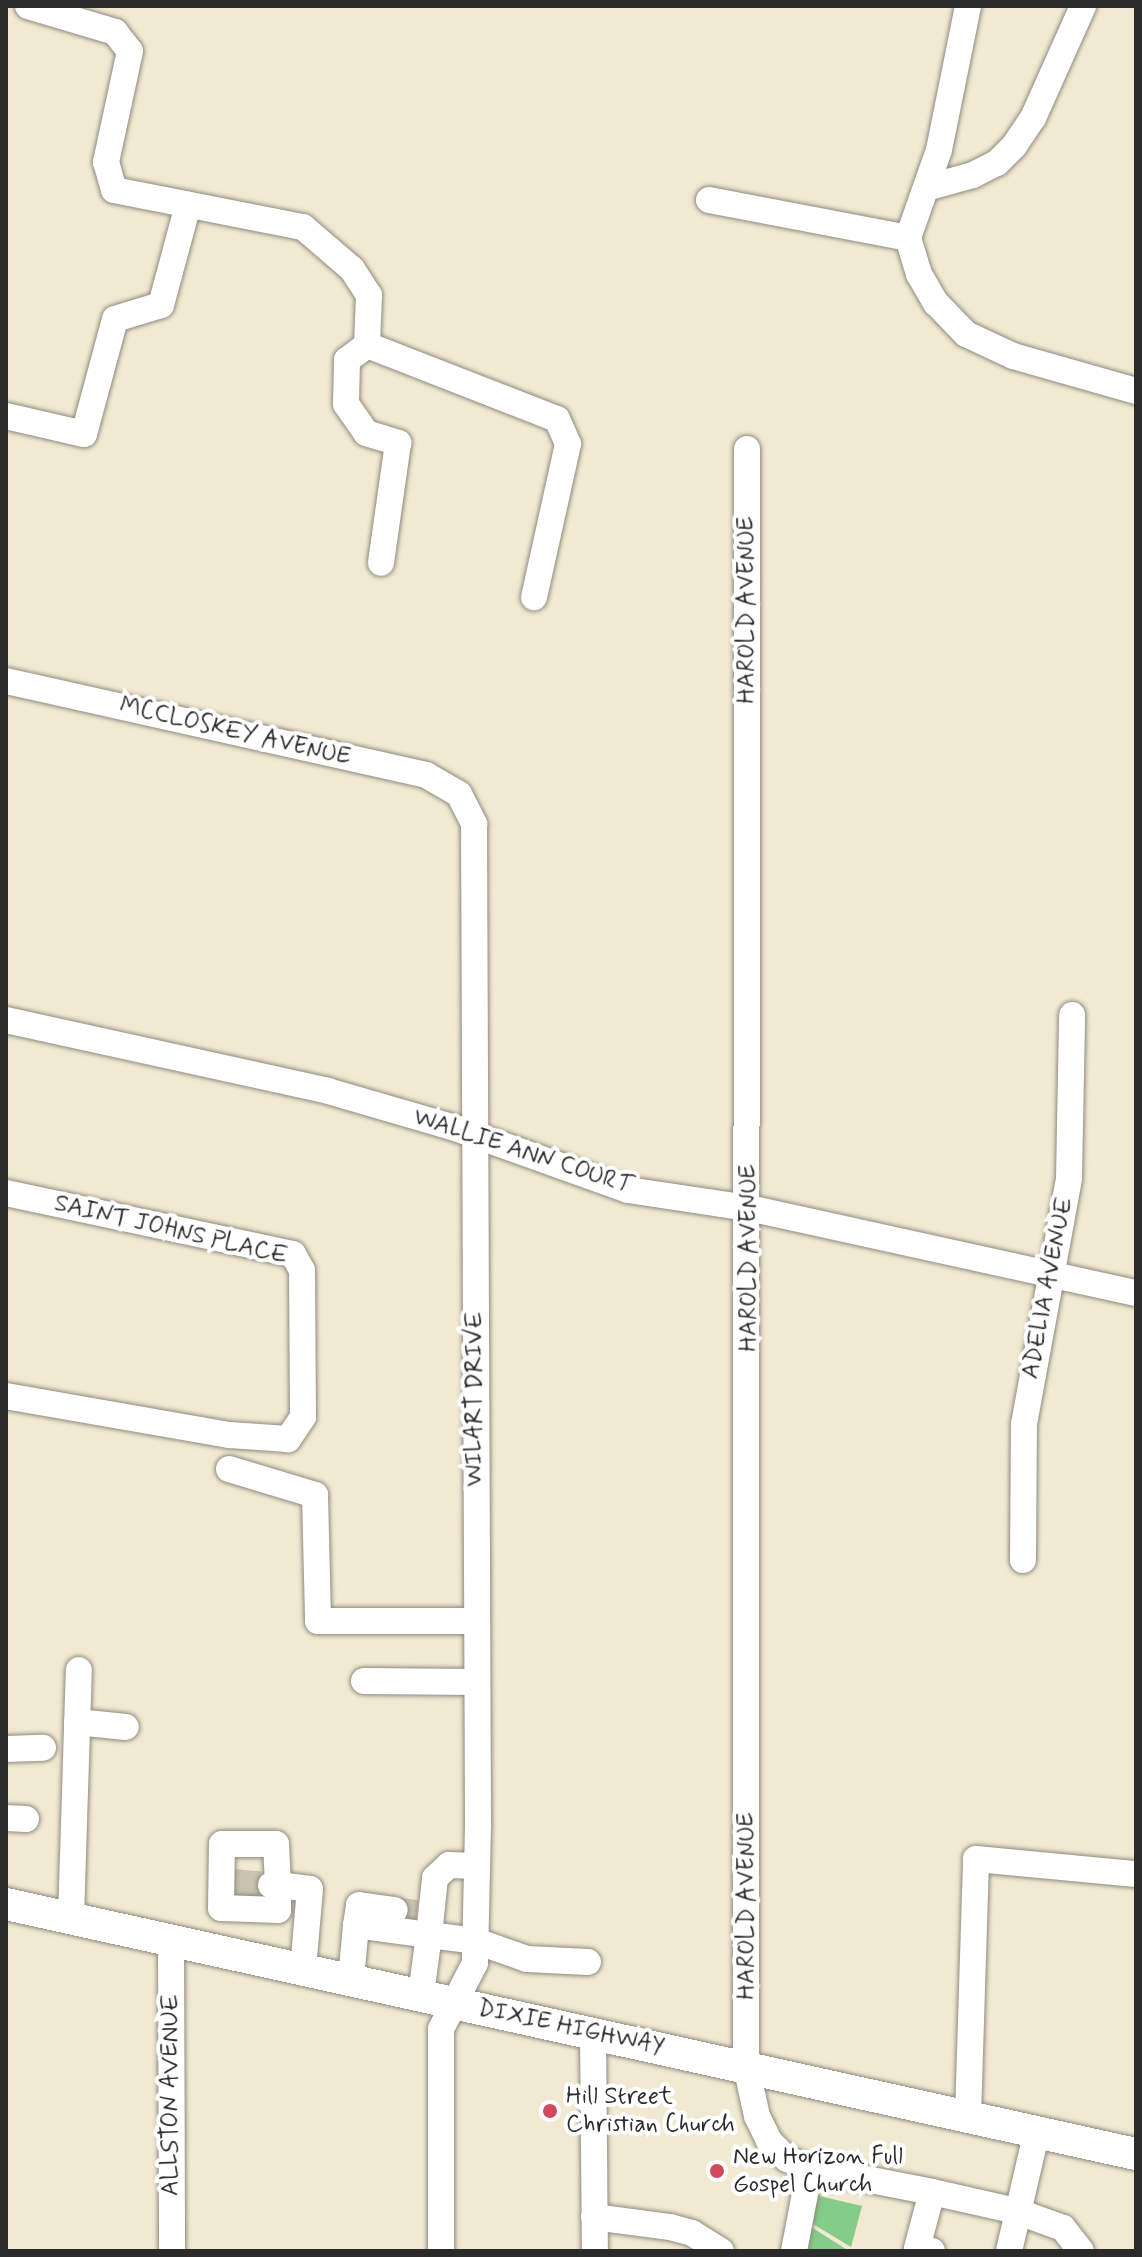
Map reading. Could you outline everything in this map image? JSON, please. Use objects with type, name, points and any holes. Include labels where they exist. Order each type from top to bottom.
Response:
[{"type":"main road","name":"DIXIE HIGHWAY","points":[[6,1904],[1136,2154]]},
{"type":"street","points":[[28,6],[79,18],[122,37],[130,51],[106,178],[114,190],[303,227],[321,239],[369,295],[367,345]]},
{"type":"street","points":[[968,6],[957,81],[908,238],[919,274],[936,303],[966,334],[1013,356],[1136,391]]},
{"type":"street","points":[[926,188],[973,175],[997,163],[1014,146],[1033,118],[1083,6]]},
{"type":"street","points":[[709,200],[908,238]]},
{"type":"street","points":[[6,416],[84,434],[115,319],[161,305],[188,205]]},
{"type":"street","points":[[367,345],[347,360],[346,404],[366,433],[398,443],[381,563]]},
{"type":"street","points":[[367,345],[557,419],[568,444],[534,597]]},
{"type":"street","name":"HAROLD AVENUE","points":[[747,449],[749,1208],[746,2066],[757,2116],[769,2141],[787,2159],[810,2168],[1016,2211],[1063,2228],[1081,2251]]},
{"type":"street","name":"MCCLOSKEY AVENUE","points":[[6,681],[426,775],[459,794]]},
{"type":"street","name":"WILART DRIVE","points":[[441,2251],[441,2029],[457,2004],[475,1963],[477,1866],[475,850],[474,824],[459,794]]},
{"type":"street","name":"ADELIA AVENUE","points":[[1023,1560],[1024,1424],[1069,1178],[1072,1015]]},
{"type":"street","name":"WALLIE ANN COURT","points":[[6,1020],[328,1091],[476,1136],[628,1190],[749,1208],[1136,1293]]},
{"type":"street","name":"SAINT JOHNS PLACE","points":[[6,1193],[293,1254],[302,1270],[303,1417],[288,1439],[273,1438],[6,1396]]},
{"type":"street","points":[[229,1469],[315,1495],[318,1621],[475,1621]]},
{"type":"street","points":[[71,1919],[79,1670]]},
{"type":"street","points":[[364,1681],[475,1682]]},
{"type":"street","points":[[77,1722],[126,1727]]},
{"type":"street","points":[[6,1749],[43,1748]]},
{"type":"street","points":[[205,1948],[228,1882],[222,1844],[276,1844],[274,1885],[278,1910],[221,1908]]},
{"type":"street","points":[[968,2116],[976,1859],[1136,1874]]},
{"type":"street","points":[[421,1994],[418,1918],[435,1878],[449,1865],[477,1866]]},
{"type":"street","points":[[274,1885],[310,1889],[303,1969]]},
{"type":"street","points":[[351,1979],[359,1905],[418,1918],[527,1959],[588,1962]]},
{"type":"street","points":[[356,1925],[418,1918]]},
{"type":"street","name":"ALLSTON AVENUE","points":[[171,1940],[172,2251]]},
{"type":"street","points":[[593,2033],[595,2251]]},
{"type":"street","points":[[1009,2251],[1037,2131]]},
{"type":"street","points":[[794,2251],[810,2168]]},
{"type":"street","points":[[932,2192],[917,2248],[932,2251]]},
{"type":"street","points":[[594,2217],[670,2227],[692,2233],[721,2251]]},
{"type":"green space","points":[[815,2195],[862,2206],[851,2247],[808,2221]]},
{"type":"green space","points":[[808,2225],[849,2251],[799,2251]]},
{"type":"tunnel","points":[[234,1882],[271,1885]]},
{"type":"tunnel","points":[[395,1910],[417,1913]]},
{"type":"place","name":"Hill Street Christian Church","points":[[550,2111]]},
{"type":"place","name":"New Horizon Full Gospel Church","points":[[717,2171]]}]
